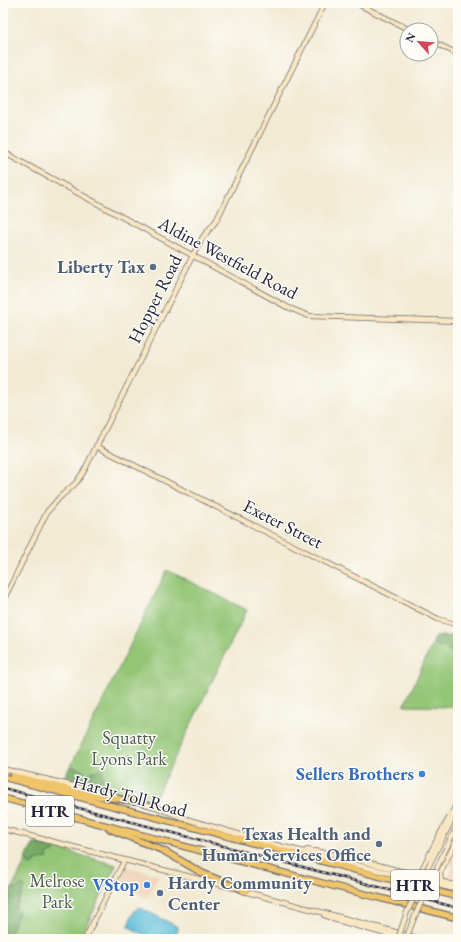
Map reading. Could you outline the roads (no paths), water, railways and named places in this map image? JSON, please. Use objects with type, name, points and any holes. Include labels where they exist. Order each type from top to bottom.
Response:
[{"type":"highway","points":[[3,776],[56,786],[90,795],[134,801]]},
{"type":"highway","name":"Hardy Toll Road","points":[[3,776],[458,897]]},
{"type":"highway","name":"Hardy Toll Road","points":[[3,798],[458,918]]},
{"type":"highway","points":[[97,823],[122,835],[164,851],[202,873],[246,891]]},
{"type":"main road","name":"Hopper Road","points":[[3,601],[47,512],[60,496],[76,483],[84,471],[193,255],[203,237],[216,221],[325,3]]},
{"type":"main road","points":[[356,3],[399,24]]},
{"type":"main road","points":[[439,45],[458,54]]},
{"type":"main road","name":"Aldine Westfield Road","points":[[3,152],[287,307],[309,316],[458,321]]},
{"type":"main road","name":"Exeter Street","points":[[96,446],[438,619],[458,625]]},
{"type":"main road","points":[[3,769],[134,801],[186,819],[276,845],[458,890]]},
{"type":"main road","points":[[419,875],[458,802]]},
{"type":"main road","points":[[395,938],[400,934],[407,912],[458,808]]},
{"type":"main road","points":[[406,938],[458,824]]},
{"type":"main road","points":[[3,829],[246,891],[400,934],[406,938]]},
{"type":"main road","points":[[441,881],[440,873],[458,837]]},
{"type":"main road","points":[[276,845],[324,852],[458,886]]},
{"type":"main road","points":[[85,939],[124,861]]},
{"type":"main road","points":[[425,864],[425,867],[431,871],[437,872],[442,869]]},
{"type":"main road","points":[[313,910],[333,919],[395,938],[421,939]]},
{"type":"water","points":[[139,907],[178,927],[174,939],[152,939],[129,927],[129,922],[132,916]]},
{"type":"railway","points":[[3,788],[458,908]]},
{"type":"place","name":"Liberty Tax","points":[[153,267]]},
{"type":"place","name":"Sellers Brothers","points":[[422,774]]},
{"type":"place","name":"Texas Health and Human Services Office","points":[[379,844]]},
{"type":"place","name":"VStop","points":[[147,885]]},
{"type":"place","name":"Hardy Community Center","points":[[160,893]]},
{"type":"park label","name":"Squatty Lyons Park","points":[[129,748]]},
{"type":"park label","name":"Melrose Park","points":[[57,891]]}]
